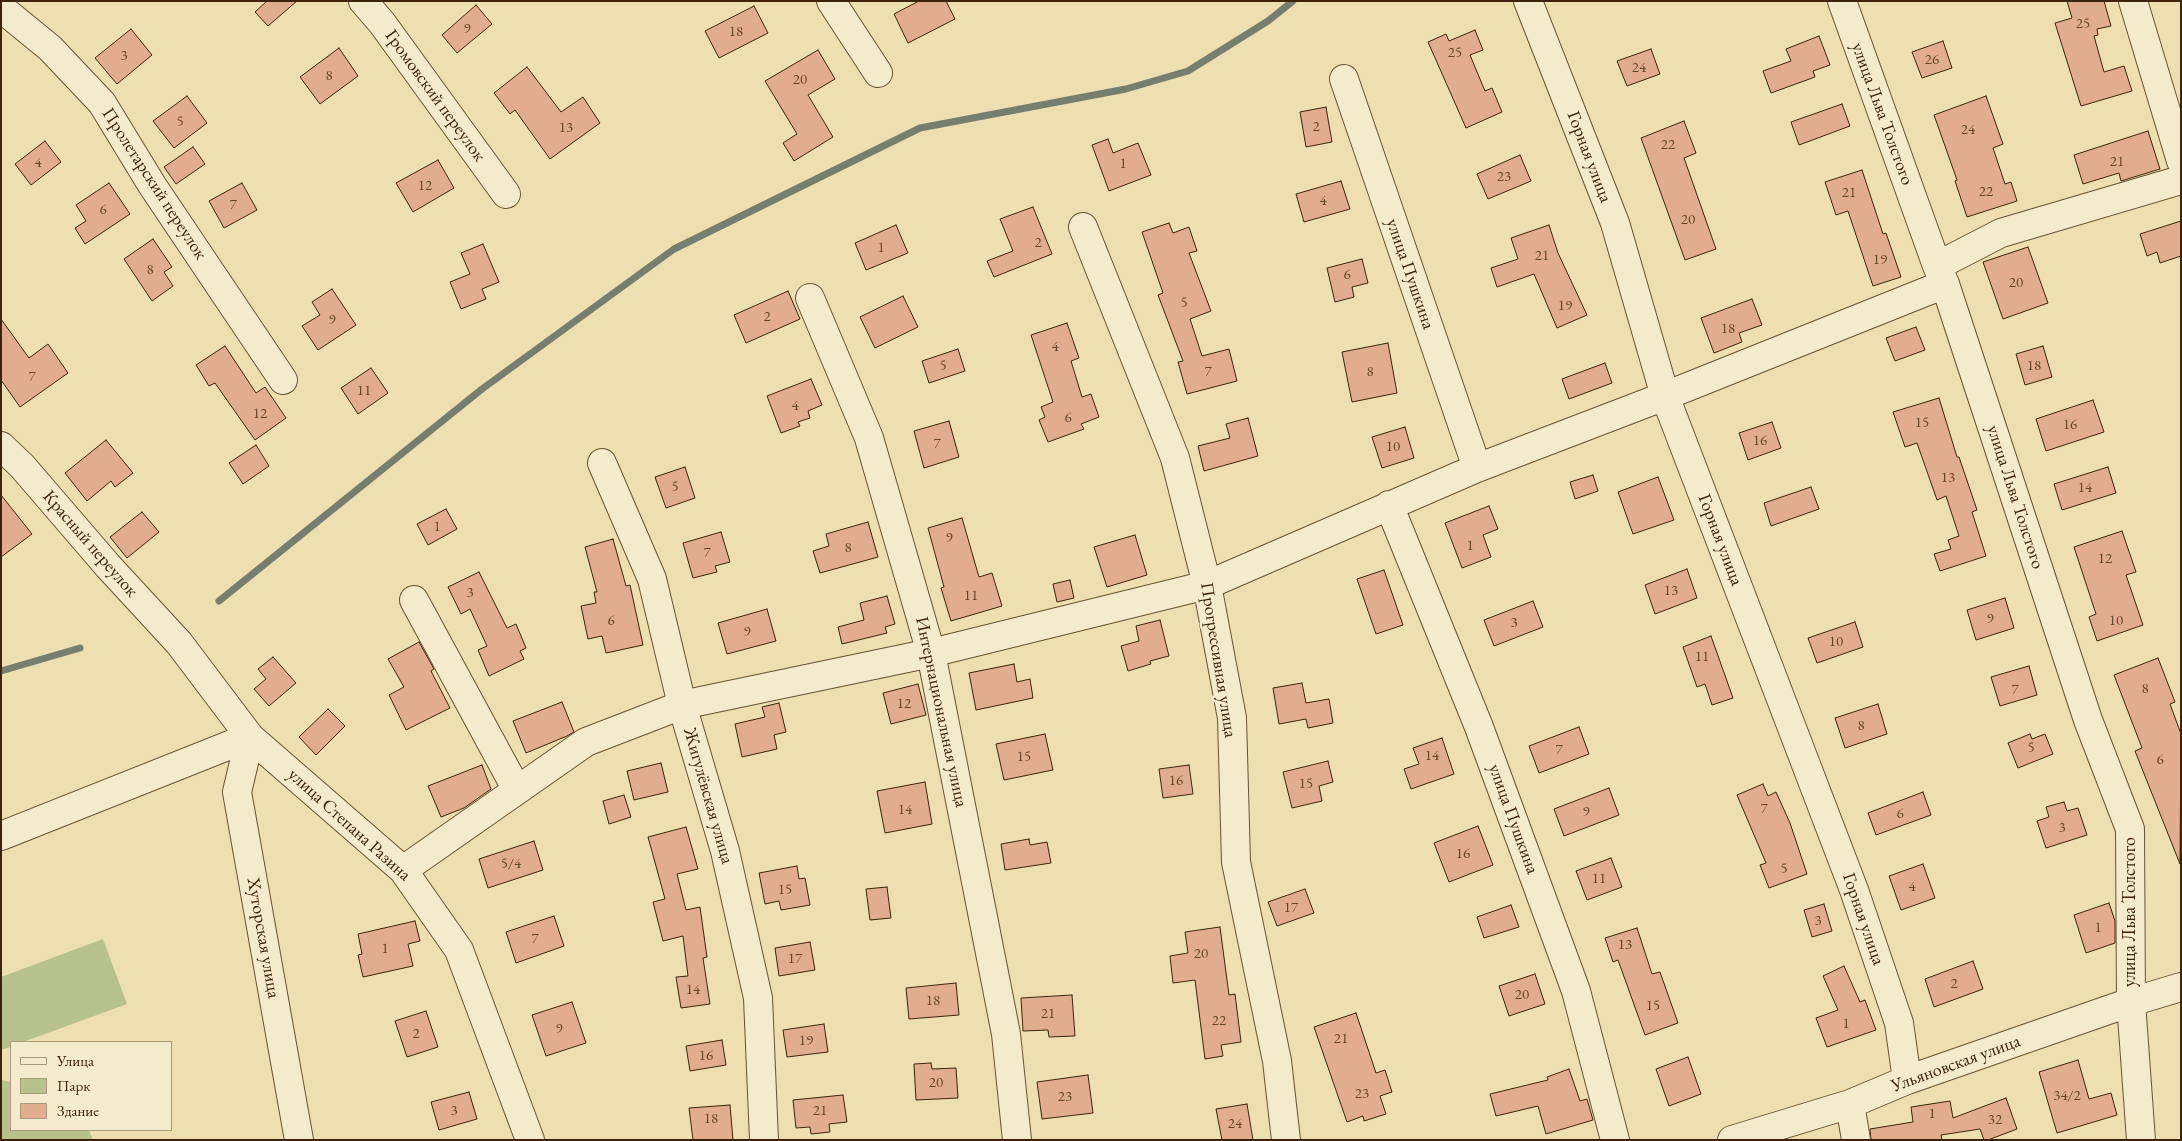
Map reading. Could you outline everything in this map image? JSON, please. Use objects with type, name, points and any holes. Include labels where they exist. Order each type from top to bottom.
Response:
[{"type":"street","name":"Громовский переулок","points":[[363,1],[382,23],[506,194]]},
{"type":"street","points":[[831,1],[878,73]]},
{"type":"street","name":"Горная улица","points":[[1528,1],[1615,222],[1666,396],[1854,890],[1899,1023],[1907,1080]]},
{"type":"street","name":"улица Льва Толстого","points":[[1842,1],[1941,275],[2088,720],[2130,829],[2131,1002],[2141,1140]]},
{"type":"street","points":[[2133,1],[2181,161]]},
{"type":"street","name":"Пролетарский переулок","points":[[1,8],[50,48],[102,103],[152,185],[283,380]]},
{"type":"street","name":"улица Пушкина","points":[[1344,79],[1476,468]]},
{"type":"street","points":[[403,870],[586,742],[682,705],[931,653],[1207,585],[1476,468],[1666,396],[1941,275],[2001,233],[2181,180]]},
{"type":"street","name":"Прогрессивная улица","points":[[1083,227],[1175,458],[1207,585],[1232,718],[1236,862],[1277,1061],[1286,1140]]},
{"type":"street","name":"Интернациональная улица","points":[[810,298],[869,438],[931,653],[1006,1034],[1017,1140]]},
{"type":"street","name":"Красный переулок","points":[[1,446],[22,466],[108,566],[179,644]]},
{"type":"street","name":"Жигулёвская улица","points":[[602,463],[652,579],[682,705],[725,851],[758,998],[764,1140]]},
{"type":"street","name":"улица Пушкина","points":[[1389,505],[1479,727],[1576,991],[1615,1140]]},
{"type":"street","points":[[414,600],[517,790]]},
{"type":"street","name":"улица Степана Разина","points":[[179,644],[250,737],[403,870],[459,950],[530,1140]]},
{"type":"street","points":[[1,836],[250,737]]},
{"type":"street","name":"Хуторская улица","points":[[250,737],[237,792],[299,1140]]},
{"type":"street","name":"Ульяновская улица","points":[[1732,1140],[1850,1104],[1907,1080],[2131,1002],[2181,987]]},
{"type":"street","points":[[1850,1104],[1856,1140]]},
{"type":"green space","points":[[103,939],[127,1004],[26,1041],[10,1041],[10,1047],[1,1050],[1,977]]},
{"type":"green space","points":[[1,1080],[10,1082],[10,1131],[89,1131],[93,1140],[1,1140]]},
{"type":"building","points":[[267,1],[297,1],[268,26],[255,12]]},
{"type":"building","points":[[919,1],[946,1],[955,19],[908,43],[894,14]]},
{"type":"building","points":[[2067,1],[2104,1],[2111,26],[2097,29],[2098,35],[2094,36],[2104,72],[2124,66],[2132,91],[2081,106],[2055,23],[2072,18]]},
{"type":"building","points":[[476,5],[492,24],[457,53],[442,35]]},
{"type":"building","points":[[754,6],[768,33],[719,58],[705,31]]},
{"type":"building","points":[[131,29],[152,55],[117,84],[95,58]]},
{"type":"building","points":[[1475,30],[1483,50],[1470,55],[1485,91],[1492,88],[1502,112],[1466,128],[1428,42],[1446,34],[1449,41]]},
{"type":"building","points":[[1819,36],[1830,65],[1813,71],[1815,77],[1771,93],[1763,71],[1791,61],[1786,49]]},
{"type":"building","points":[[1943,41],[1952,68],[1922,78],[1912,52]]},
{"type":"building","points":[[339,48],[358,76],[320,104],[300,77]]},
{"type":"building","points":[[1651,49],[1660,74],[1627,86],[1617,61]]},
{"type":"building","points":[[818,50],[835,79],[808,95],[833,137],[794,161],[783,143],[797,134],[765,81]]},
{"type":"building","points":[[527,67],[561,112],[583,97],[600,123],[550,159],[515,110],[510,114],[494,93]]},
{"type":"building","points":[[187,96],[207,123],[174,148],[153,121]]},
{"type":"building","points":[[1986,96],[2003,144],[1993,148],[2005,184],[2011,182],[2017,201],[1967,217],[1955,181],[1957,180],[1934,115]]},
{"type":"building","points":[[1842,104],[1850,126],[1799,145],[1791,122]]},
{"type":"building","points":[[1326,107],[1332,142],[1306,147],[1300,112]]},
{"type":"building","points":[[1684,121],[1696,153],[1684,158],[1716,249],[1685,260],[1641,138]]},
{"type":"building","points":[[2148,131],[2160,169],[2121,181],[2119,173],[2083,184],[2074,155]]},
{"type":"building","points":[[1108,139],[1113,153],[1138,143],[1151,175],[1109,191],[1092,145]]},
{"type":"building","points":[[45,141],[61,162],[31,185],[15,164]]},
{"type":"building","points":[[193,147],[205,164],[176,184],[164,167]]},
{"type":"building","points":[[1520,155],[1531,181],[1488,199],[1477,174]]},
{"type":"building","points":[[438,160],[454,188],[413,212],[396,183]]},
{"type":"building","points":[[1862,170],[1883,234],[1886,233],[1901,277],[1873,286],[1848,211],[1836,215],[1825,182]]},
{"type":"building","points":[[1341,181],[1350,209],[1304,222],[1296,194]]},
{"type":"building","points":[[109,183],[130,214],[85,244],[75,228],[86,221],[76,205]]},
{"type":"building","points":[[242,183],[257,210],[224,228],[209,201]]},
{"type":"building","points":[[1033,207],[1052,254],[994,277],[987,261],[1013,251],[1000,219]]},
{"type":"building","points":[[2181,221],[2181,256],[2160,263],[2157,252],[2147,256],[2140,234]]},
{"type":"building","points":[[1169,223],[1173,233],[1189,227],[1197,251],[1189,253],[1211,311],[1190,319],[1202,356],[1229,349],[1237,381],[1187,394],[1178,362],[1183,361],[1158,295],[1163,293],[1142,232]]},
{"type":"building","points":[[896,225],[908,253],[866,270],[855,243]]},
{"type":"building","points":[[1549,225],[1558,253],[1587,315],[1557,328],[1534,274],[1497,287],[1491,268],[1518,259],[1511,238]]},
{"type":"building","points":[[153,239],[172,267],[164,272],[173,286],[152,301],[124,259]]},
{"type":"building","points":[[483,244],[499,282],[482,289],[486,299],[461,309],[450,282],[470,274],[461,253]]},
{"type":"building","points":[[2028,247],[2048,303],[2003,319],[1983,262]]},
{"type":"building","points":[[1362,259],[1368,283],[1352,287],[1354,297],[1335,302],[1327,268]]},
{"type":"building","points":[[332,289],[356,325],[318,350],[302,326],[320,315],[312,302]]},
{"type":"building","points":[[788,291],[800,319],[746,343],[734,315]]},
{"type":"building","points":[[903,296],[918,327],[875,348],[860,317]]},
{"type":"building","points":[[1752,299],[1762,325],[1739,333],[1742,342],[1714,353],[1701,318]]},
{"type":"building","points":[[1,319],[29,358],[48,344],[68,373],[20,407],[1,380]]},
{"type":"building","points":[[1067,323],[1079,358],[1071,361],[1082,397],[1091,394],[1099,417],[1081,424],[1084,429],[1048,442],[1039,420],[1045,417],[1041,407],[1053,402],[1031,335]]},
{"type":"building","points":[[1916,327],[1925,350],[1895,361],[1886,338]]},
{"type":"building","points":[[1388,343],[1397,393],[1352,402],[1342,352]]},
{"type":"building","points":[[225,346],[256,393],[265,387],[286,418],[255,440],[215,383],[209,386],[196,365]]},
{"type":"building","points":[[2043,346],[2052,377],[2025,385],[2016,354]]},
{"type":"building","points":[[958,349],[965,371],[929,383],[922,361]]},
{"type":"building","points":[[1605,363],[1612,383],[1569,399],[1562,379]]},
{"type":"building","points":[[371,368],[388,393],[358,414],[341,388]]},
{"type":"building","points":[[811,379],[822,405],[808,411],[810,418],[798,422],[800,426],[781,433],[767,396]]},
{"type":"building","points":[[1939,398],[1957,457],[1959,457],[1977,510],[1972,512],[1986,556],[1940,571],[1934,554],[1951,549],[1948,540],[1959,536],[1946,496],[1937,500],[1917,443],[1905,447],[1893,412]]},
{"type":"building","points":[[2093,400],[2104,432],[2046,451],[2036,419]]},
{"type":"building","points":[[1248,418],[1258,456],[1204,471],[1198,446],[1230,438],[1226,424]]},
{"type":"building","points":[[949,421],[959,457],[924,468],[914,431]]},
{"type":"building","points":[[1772,422],[1781,448],[1748,460],[1739,433]]},
{"type":"building","points":[[1405,427],[1414,458],[1382,468],[1372,437]]},
{"type":"building","points":[[106,440],[133,473],[115,487],[111,481],[87,501],[65,473]]},
{"type":"building","points":[[256,445],[269,466],[243,484],[229,463]]},
{"type":"building","points":[[685,467],[695,498],[666,508],[655,477]]},
{"type":"building","points":[[2108,467],[2116,493],[2062,510],[2054,484]]},
{"type":"building","points":[[1593,475],[1598,491],[1575,499],[1570,482]]},
{"type":"building","points":[[1658,477],[1674,520],[1633,534],[1618,492]]},
{"type":"building","points":[[1811,487],[1819,509],[1771,526],[1764,503]]},
{"type":"building","points":[[1,495],[32,534],[1,557]]},
{"type":"building","points":[[1489,506],[1498,529],[1483,535],[1491,557],[1462,568],[1445,523]]},
{"type":"building","points":[[446,509],[457,529],[428,545],[417,524]]},
{"type":"building","points":[[142,512],[159,532],[127,558],[110,537]]},
{"type":"building","points":[[962,518],[979,577],[992,573],[1002,606],[951,621],[941,588],[944,587],[928,528]]},
{"type":"building","points":[[868,522],[878,557],[820,573],[813,551],[829,546],[826,534]]},
{"type":"building","points":[[2122,531],[2136,572],[2126,575],[2143,625],[2097,641],[2089,617],[2096,614],[2074,547]]},
{"type":"building","points":[[721,532],[730,562],[715,566],[717,572],[693,578],[683,543]]},
{"type":"building","points":[[1135,535],[1147,575],[1107,587],[1094,547]]},
{"type":"building","points":[[613,539],[626,586],[630,585],[643,645],[606,653],[602,636],[588,639],[581,606],[596,603],[594,592],[597,592],[585,547]]},
{"type":"building","points":[[1687,569],[1697,598],[1655,614],[1645,585]]},
{"type":"building","points":[[1384,570],[1403,625],[1376,634],[1357,579]]},
{"type":"building","points":[[479,572],[507,628],[516,624],[526,648],[520,651],[524,659],[489,676],[478,650],[487,646],[470,609],[461,614],[448,587]]},
{"type":"building","points":[[1070,580],[1074,598],[1057,602],[1053,584]]},
{"type":"building","points":[[887,596],[895,624],[885,627],[887,633],[842,644],[838,627],[864,620],[860,603]]},
{"type":"building","points":[[2005,598],[2014,628],[1976,640],[1967,610]]},
{"type":"building","points":[[1533,601],[1543,627],[1494,646],[1484,620]]},
{"type":"building","points":[[767,609],[776,641],[727,654],[718,623]]},
{"type":"building","points":[[1160,620],[1169,656],[1150,661],[1151,664],[1128,671],[1121,646],[1139,641],[1136,626]]},
{"type":"building","points":[[1855,622],[1863,647],[1817,663],[1808,638]]},
{"type":"building","points":[[1711,636],[1733,698],[1712,705],[1705,684],[1697,687],[1683,647]]},
{"type":"building","points":[[419,642],[434,669],[431,671],[450,708],[406,730],[389,695],[404,687],[388,659]]},
{"type":"building","points":[[273,657],[296,683],[269,706],[254,689],[266,679],[258,669]]},
{"type":"building","points":[[2158,658],[2175,702],[2170,704],[2181,734],[2180,864],[2135,751],[2142,748],[2114,675]]},
{"type":"building","points":[[1014,664],[1017,682],[1030,679],[1033,698],[976,710],[969,673]]},
{"type":"building","points":[[2029,666],[2037,695],[2000,706],[1991,677]]},
{"type":"building","points":[[1302,683],[1306,703],[1329,699],[1333,723],[1308,728],[1306,719],[1279,724],[1273,688]]},
{"type":"building","points":[[918,684],[926,715],[891,724],[883,693]]},
{"type":"building","points":[[562,702],[574,732],[526,753],[513,721]]},
{"type":"building","points":[[779,703],[786,732],[774,735],[777,749],[742,757],[735,724],[765,717],[762,707]]},
{"type":"building","points":[[1878,704],[1887,734],[1845,748],[1835,718]]},
{"type":"building","points":[[328,709],[345,726],[316,755],[299,737]]},
{"type":"building","points":[[1579,727],[1589,754],[1539,773],[1529,746]]},
{"type":"building","points":[[1045,734],[1053,770],[1004,780],[996,744]]},
{"type":"building","points":[[2030,734],[2032,739],[2045,734],[2053,754],[2018,768],[2008,743]]},
{"type":"building","points":[[1442,738],[1454,774],[1411,789],[1404,769],[1419,764],[1413,748]]},
{"type":"building","points":[[1328,761],[1333,782],[1319,786],[1322,801],[1292,808],[1283,772]]},
{"type":"building","points":[[661,763],[668,792],[634,800],[627,771]]},
{"type":"building","points":[[482,765],[491,789],[464,808],[441,817],[428,786]]},
{"type":"building","points":[[1189,765],[1193,794],[1163,798],[1159,769]]},
{"type":"building","points":[[925,782],[932,824],[885,833],[877,791]]},
{"type":"building","points":[[1763,784],[1768,796],[1776,792],[1790,823],[1807,874],[1769,888],[1760,865],[1766,863],[1737,795]]},
{"type":"building","points":[[1609,788],[1619,815],[1564,836],[1554,809]]},
{"type":"building","points":[[1923,792],[1931,815],[1876,835],[1868,813]]},
{"type":"building","points":[[624,795],[631,817],[609,824],[603,801]]},
{"type":"building","points":[[2064,802],[2067,811],[2078,808],[2087,835],[2046,848],[2037,821],[2049,817],[2046,807]]},
{"type":"building","points":[[1478,826],[1493,865],[1449,882],[1434,843]]},
{"type":"building","points":[[686,827],[698,869],[677,874],[686,910],[700,907],[707,957],[703,958],[710,1004],[681,1008],[676,977],[688,976],[683,936],[663,941],[653,902],[665,899],[648,837]]},
{"type":"building","points":[[1029,839],[1030,845],[1047,842],[1051,863],[1005,870],[1001,844]]},
{"type":"building","points":[[534,841],[543,870],[488,888],[479,859]]},
{"type":"building","points":[[1611,858],[1622,887],[1587,900],[1576,871]]},
{"type":"building","points":[[1923,864],[1935,898],[1901,910],[1889,876]]},
{"type":"building","points":[[797,866],[799,879],[805,878],[810,905],[781,910],[779,901],[765,904],[759,873]]},
{"type":"building","points":[[887,887],[891,918],[870,920],[866,889]]},
{"type":"building","points":[[1305,889],[1314,913],[1277,926],[1268,902]]},
{"type":"building","points":[[2109,903],[2115,921],[2115,943],[2086,953],[2074,915]]},
{"type":"building","points":[[1824,904],[1832,931],[1812,937],[1804,910]]},
{"type":"building","points":[[1511,905],[1519,927],[1484,938],[1477,917]]},
{"type":"building","points":[[554,916],[564,946],[516,963],[506,932]]},
{"type":"building","points":[[415,921],[420,941],[408,944],[413,966],[363,977],[358,955],[362,954],[358,934]]},
{"type":"building","points":[[1220,927],[1229,995],[1235,994],[1241,1042],[1221,1045],[1223,1056],[1205,1059],[1195,980],[1173,983],[1170,956],[1188,953],[1185,932]]},
{"type":"building","points":[[1637,928],[1652,974],[1660,972],[1678,1023],[1645,1035],[1618,960],[1613,962],[1605,938]]},
{"type":"building","points":[[810,942],[815,970],[779,976],[775,948]]},
{"type":"building","points":[[1973,961],[1983,989],[1934,1007],[1925,979]]},
{"type":"building","points":[[1844,966],[1860,1002],[1865,1000],[1876,1030],[1827,1047],[1816,1018],[1838,1010],[1823,976]]},
{"type":"building","points":[[1535,974],[1545,1004],[1509,1016],[1499,986]]},
{"type":"building","points":[[956,983],[959,1015],[909,1019],[906,988]]},
{"type":"building","points":[[1072,995],[1075,1036],[1049,1037],[1048,1030],[1023,1031],[1021,998]]},
{"type":"building","points":[[572,1002],[586,1043],[546,1056],[532,1015]]},
{"type":"building","points":[[426,1011],[438,1047],[407,1057],[395,1021]]},
{"type":"building","points":[[1356,1013],[1376,1073],[1385,1070],[1392,1092],[1380,1096],[1386,1114],[1364,1121],[1363,1116],[1347,1122],[1314,1027]]},
{"type":"building","points":[[824,1024],[828,1052],[787,1057],[783,1030]]},
{"type":"building","points":[[722,1040],[726,1065],[690,1071],[686,1046]]},
{"type":"building","points":[[1688,1057],[1701,1094],[1669,1106],[1656,1069]]},
{"type":"building","points":[[2078,1060],[2089,1099],[2111,1093],[2117,1115],[2057,1133],[2039,1072]]},
{"type":"building","points":[[931,1063],[932,1069],[956,1068],[958,1098],[916,1100],[914,1064]]},
{"type":"building","points":[[1569,1069],[1580,1101],[1587,1099],[1593,1120],[1546,1134],[1538,1106],[1496,1116],[1490,1094],[1548,1080],[1547,1077]]},
{"type":"building","points":[[1088,1075],[1093,1113],[1042,1119],[1037,1082]]},
{"type":"building","points":[[469,1092],[477,1119],[439,1130],[431,1102]]},
{"type":"building","points":[[843,1095],[847,1122],[829,1124],[830,1132],[811,1134],[810,1127],[796,1128],[793,1100]]},
{"type":"building","points":[[2006,1098],[2017,1129],[1988,1140],[1984,1140],[1980,1129],[1941,1135],[1942,1140],[1871,1140],[1870,1129],[1913,1122],[1911,1107],[1950,1101],[1953,1118]]},
{"type":"building","points":[[1247,1104],[1253,1140],[1222,1140],[1216,1109]]},
{"type":"building","points":[[730,1105],[733,1140],[693,1140],[689,1108]]},
{"type":"waterway","points":[[219,601],[482,389],[674,249],[920,128],[1126,89],[1188,71],[1268,21],[1293,1]]},
{"type":"waterway","points":[[1,671],[80,648]]}]
